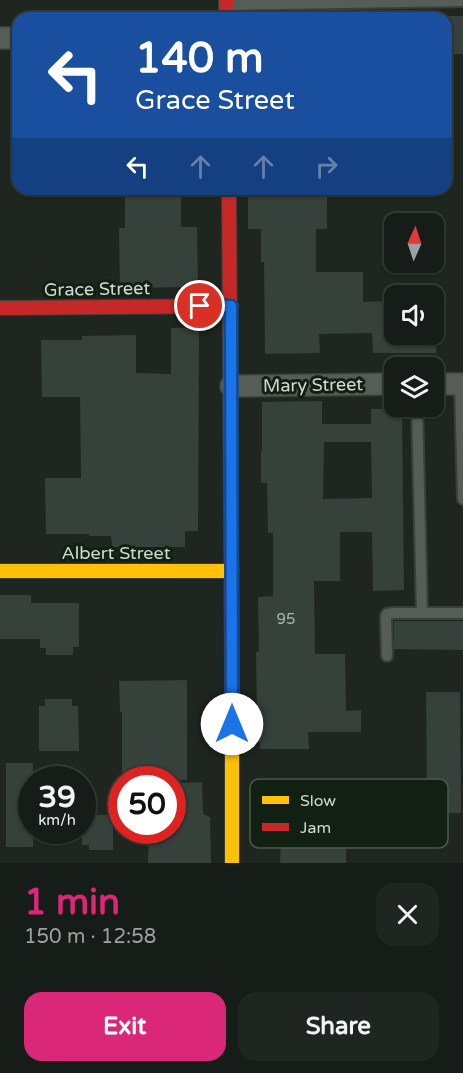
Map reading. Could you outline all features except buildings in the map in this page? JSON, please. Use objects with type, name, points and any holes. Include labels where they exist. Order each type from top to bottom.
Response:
[{"type":"main road","points":[[229,195],[232,863]]},
{"type":"main road","name":"Grace Street","points":[[0,308],[231,306]]},
{"type":"main road","name":"Albert Street","points":[[0,572],[232,571]]},
{"type":"street","name":"Mary Street","points":[[231,386],[384,384]]},
{"type":"street","points":[[444,384],[461,384]]},
{"type":"lane","points":[[226,8],[463,1]]},
{"type":"lane","points":[[461,384],[463,499]]},
{"type":"lane","points":[[417,417],[422,613]]},
{"type":"lane","points":[[387,656],[387,614],[463,613]]},
{"type":"traffic: slow","points":[[0,571],[232,571]]},
{"type":"traffic: slow","points":[[232,672],[232,863]]},
{"type":"traffic: jam","points":[[226,0],[226,12]]},
{"type":"traffic: jam","points":[[229,195],[232,672]]},
{"type":"traffic: jam","points":[[0,308],[231,306]]},
{"type":"route","points":[[200,306],[231,306],[232,724]]}]
